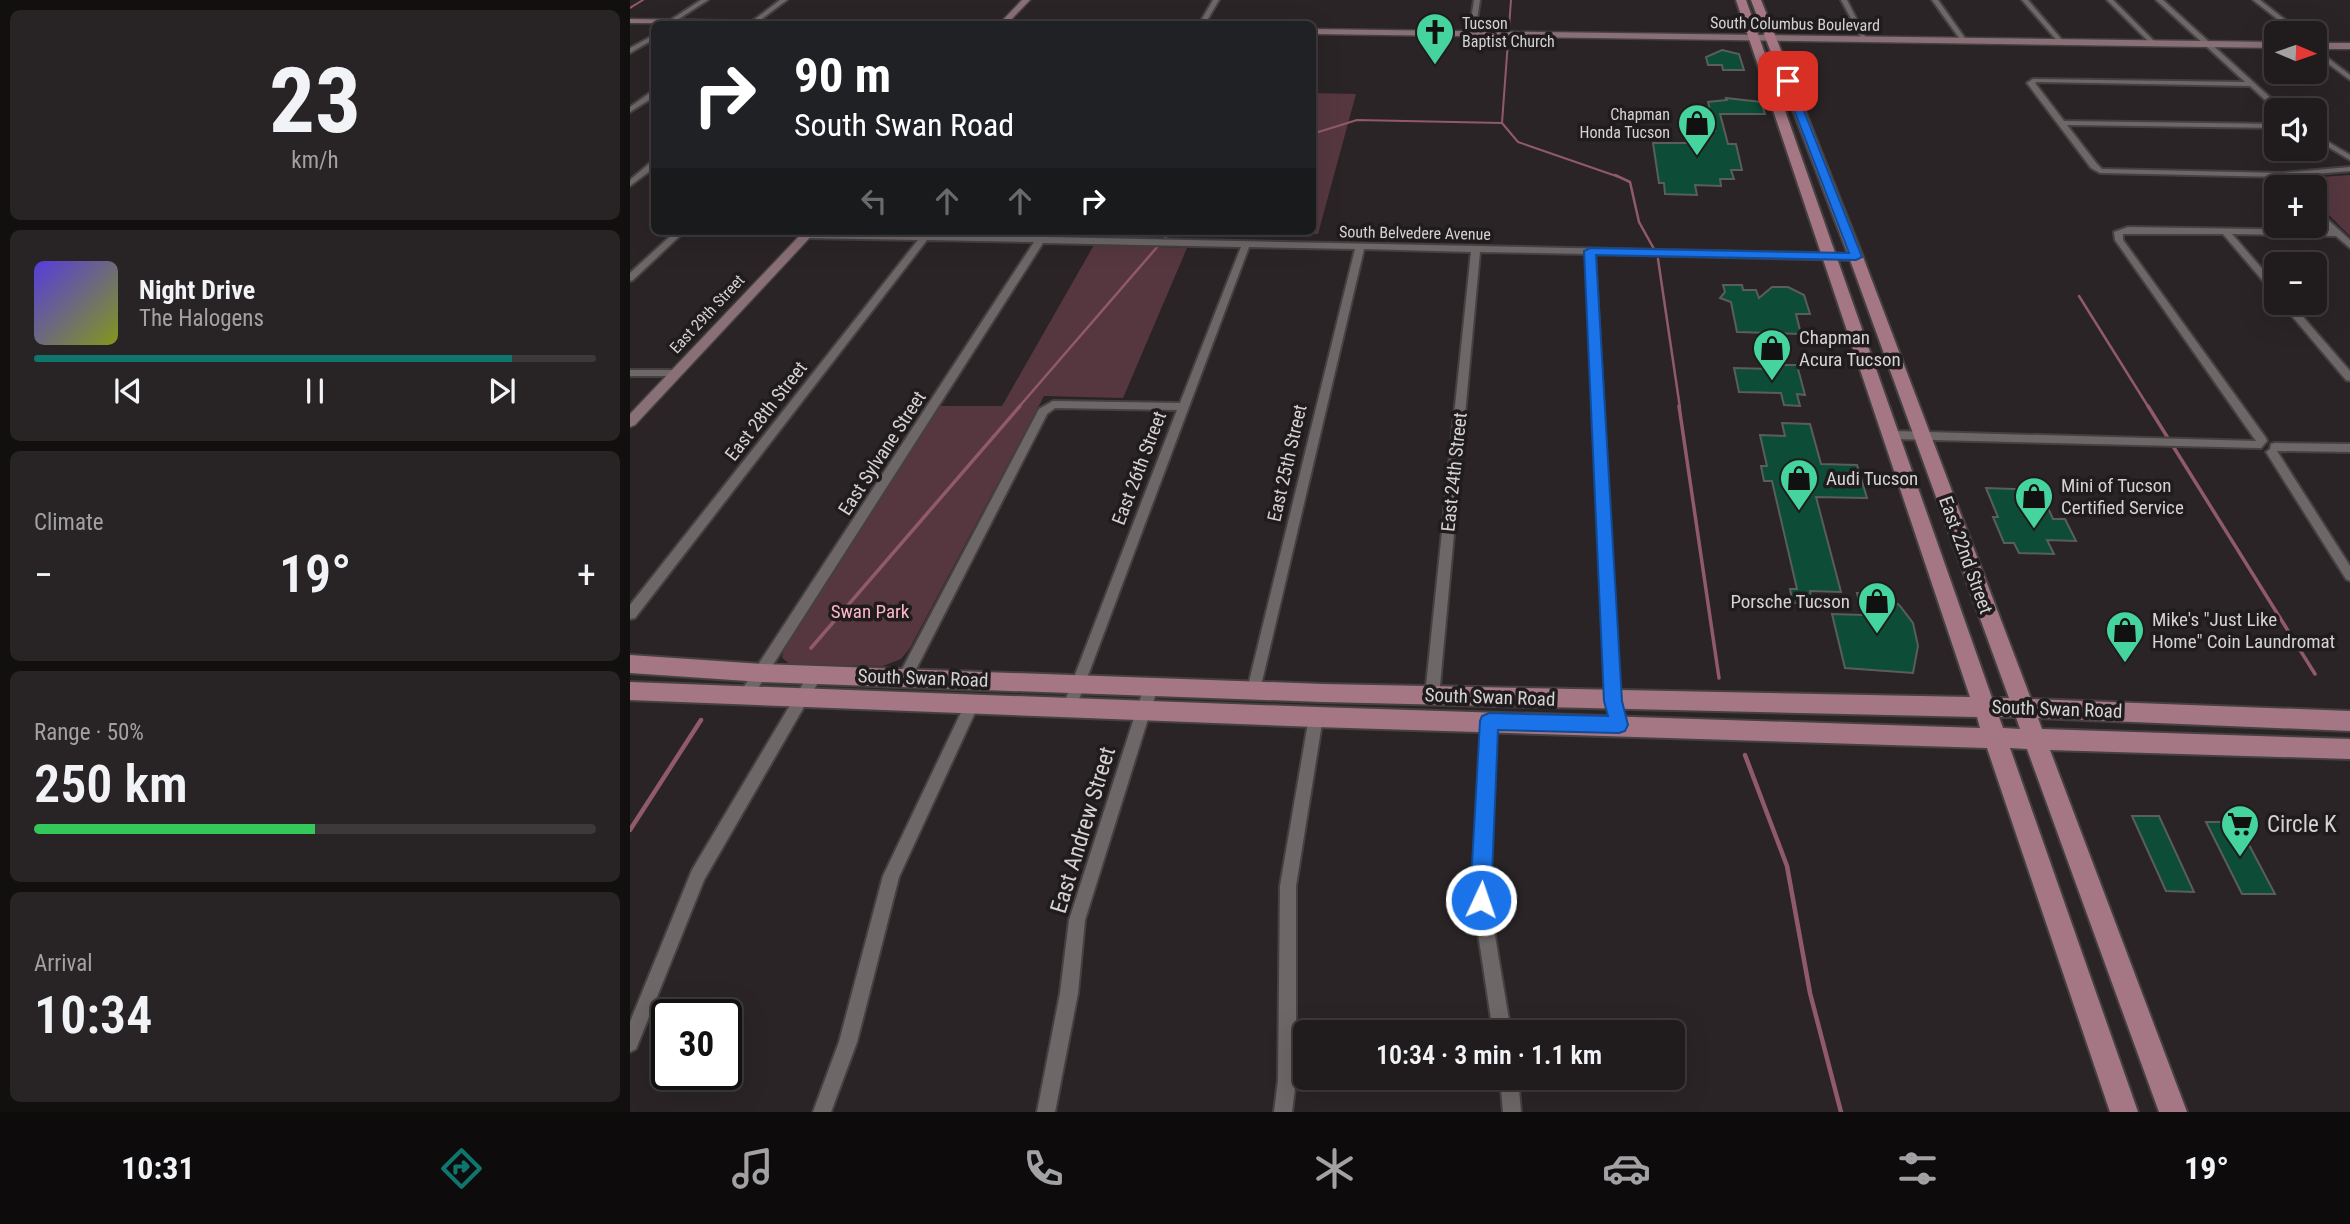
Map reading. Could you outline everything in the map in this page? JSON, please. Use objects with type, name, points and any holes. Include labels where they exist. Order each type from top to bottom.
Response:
[{"type":"main road","name":"East 22nd Street","points":[[1741,0],[1763,38],[1856,257],[2173,1112]]},
{"type":"main road","name":"East 22nd Street","points":[[1756,0],[1763,38],[1830,256],[2124,1112]]},
{"type":"main road","name":"South Swan Road","points":[[630,664],[762,673],[1079,682],[1152,687],[1613,701],[2022,708],[2350,721]]},
{"type":"main road","name":"South Swan Road","points":[[630,691],[1316,717],[2033,737],[2350,749]]},
{"type":"street","points":[[675,21],[705,0]]},
{"type":"street","points":[[756,21],[784,0]]},
{"type":"street","points":[[1006,21],[1026,0]]},
{"type":"street","points":[[1204,21],[1216,0]]},
{"type":"street","points":[[1474,34],[1477,0]]},
{"type":"street","points":[[1844,0],[1865,39]]},
{"type":"street","points":[[1936,0],[1964,41]]},
{"type":"street","points":[[2025,0],[2061,42]]},
{"type":"street","points":[[2110,0],[2153,43]]},
{"type":"street","points":[[2159,0],[2267,98]]},
{"type":"street","points":[[2256,0],[2283,21]]},
{"type":"street","points":[[633,21],[651,21]]},
{"type":"street","name":"South Columbus Boulevard","points":[[1316,31],[2264,45]]},
{"type":"street","points":[[630,51],[651,39]]},
{"type":"street","points":[[2328,47],[2350,46]]},
{"type":"street","points":[[2328,59],[2350,78]]},
{"type":"street","points":[[2251,84],[2031,81],[2097,170],[2281,175],[2350,169]]},
{"type":"street","points":[[630,110],[651,96]]},
{"type":"street","points":[[2061,123],[2264,126]]},
{"type":"street","points":[[2327,144],[2350,158]]},
{"type":"street","points":[[630,184],[651,166]]},
{"type":"street","points":[[2327,222],[2350,245]]},
{"type":"street","points":[[2259,443],[2119,240],[2116,231],[2338,233]]},
{"type":"street","points":[[2226,232],[2264,277]]},
{"type":"street","points":[[630,278],[677,235]]},
{"type":"street","name":"East 29th Street","points":[[630,422],[806,235]]},
{"type":"street","name":"East 28th Street","points":[[630,614],[926,235]]},
{"type":"street","name":"South Belvedere Avenue","points":[[1044,235],[1246,244],[1856,257]]},
{"type":"street","name":"East Sylvane Street","points":[[746,695],[1044,235]]},
{"type":"street","name":"East 26th Street","points":[[1070,706],[1246,244]]},
{"type":"street","name":"East 25th Street","points":[[1254,690],[1360,246]]},
{"type":"street","name":"East 24th Street","points":[[1432,696],[1476,249]]},
{"type":"street","points":[[1590,251],[1613,701],[1619,725]]},
{"type":"street","points":[[2296,315],[2350,378]]},
{"type":"street","points":[[630,373],[676,373]]},
{"type":"street","points":[[905,677],[1043,412],[1053,404],[1185,407]]},
{"type":"street","points":[[1892,435],[2259,443],[2273,450],[2350,449]]},
{"type":"street","points":[[2273,450],[2350,576]]},
{"type":"street","points":[[630,1043],[698,875],[816,674]]},
{"type":"street","name":"East Andrew Street","points":[[1046,1112],[1069,993],[1077,920],[1152,687]]},
{"type":"street","points":[[822,1112],[848,1042],[891,876],[972,704]]},
{"type":"street","points":[[1283,1112],[1287,1080],[1288,886],[1316,717]]},
{"type":"street","points":[[1489,721],[1481,900],[1500,1020]]},
{"type":"street","points":[[1510,1090],[1512,1112]]},
{"type":"green space","points":[[1316,93],[1356,94],[1318,234]]},
{"type":"green space","points":[[2350,175],[2350,236],[2327,213],[2327,177]]},
{"type":"green space","name":"Swan Park","points":[[1094,245],[1187,248],[1123,398],[1044,396],[910,648],[901,659],[883,666],[790,664],[782,658],[784,649],[940,406],[1002,406]]},
{"type":"building","points":[[1722,50],[1739,54],[1744,70],[1723,70],[1722,65],[1708,65],[1706,57]]},
{"type":"building","name":"Chapman Honda Tucson","points":[[1726,98],[1761,102],[1765,114],[1720,114],[1728,144],[1736,144],[1742,170],[1731,170],[1734,179],[1720,179],[1721,186],[1695,185],[1697,195],[1665,194],[1664,183],[1659,183],[1653,143],[1695,143],[1692,131],[1715,131],[1708,102],[1727,100]]},
{"type":"building","points":[[1723,285],[1742,285],[1743,290],[1756,290],[1759,298],[1772,287],[1788,287],[1804,295],[1810,314],[1796,314],[1801,334],[1737,332],[1731,302],[1720,298],[1725,292]]},
{"type":"building","name":"Chapman Acura Tucson","points":[[1772,365],[1797,365],[1805,395],[1797,394],[1800,406],[1784,405],[1781,393],[1739,392],[1734,368],[1773,369]]},
{"type":"building","name":"Audi Tucson","points":[[1782,423],[1810,424],[1821,464],[1857,465],[1867,498],[1816,497],[1841,592],[1810,591],[1812,603],[1793,603],[1790,589],[1797,589],[1772,481],[1764,481],[1761,466],[1767,466],[1760,435],[1785,436]]},
{"type":"building","name":"Mini of Tucson Certified Service","points":[[1986,488],[2040,490],[2053,519],[2065,519],[2076,541],[2047,540],[2054,554],[2019,553],[2014,543],[2004,543],[1993,517],[1998,517]]},
{"type":"building","name":"Porsche Tucson","points":[[1857,593],[1886,595],[1900,606],[1913,623],[1918,646],[1913,673],[1845,668],[1832,614],[1863,615]]},
{"type":"building","points":[[2132,816],[2159,816],[2194,892],[2166,891]]},
{"type":"building","name":"Circle K","points":[[2206,822],[2237,822],[2275,894],[2242,894]]},
{"type":"waterway","points":[[630,8],[643,0]]},
{"type":"waterway","points":[[1502,123],[1511,0]]},
{"type":"waterway","points":[[1316,133],[1357,120],[1502,123]]},
{"type":"waterway","points":[[1502,123],[1518,142],[1619,177]]},
{"type":"waterway","points":[[1615,175],[1630,182],[1639,222],[1654,249]]},
{"type":"waterway","points":[[1165,238],[1168,235]]},
{"type":"waterway","points":[[1018,408],[1158,246]]},
{"type":"waterway","points":[[1658,259],[1680,408]]},
{"type":"waterway","points":[[2079,296],[2149,408]]},
{"type":"waterway","points":[[811,648],[1020,406]]},
{"type":"waterway","points":[[1679,406],[1719,678]]},
{"type":"waterway","points":[[2148,406],[2315,674]]},
{"type":"waterway","points":[[630,830],[701,720]]},
{"type":"waterway","points":[[1745,755],[1787,866],[1810,993],[1841,1112]]},
{"type":"place","name":"Tucson Baptist Church","points":[[1435,66]]},
{"type":"place","name":"Chapman Honda Tucson","points":[[1697,157]]},
{"type":"place","name":"Chapman Acura Tucson","points":[[1772,382]]},
{"type":"place","name":"Audi Tucson","points":[[1799,512]]},
{"type":"place","name":"Mini of Tucson Certified Service","points":[[2034,530]]},
{"type":"place","name":"Porsche Tucson","points":[[1877,635]]},
{"type":"place","name":"Mike's \"Just Like Home\" Coin Laundromat","points":[[2125,664]]},
{"type":"place","name":"Circle K","points":[[2240,858]]},
{"type":"route","points":[[1481,900],[1489,721],[1619,725],[1613,701],[1590,251],[1856,257],[1788,81]]}]
